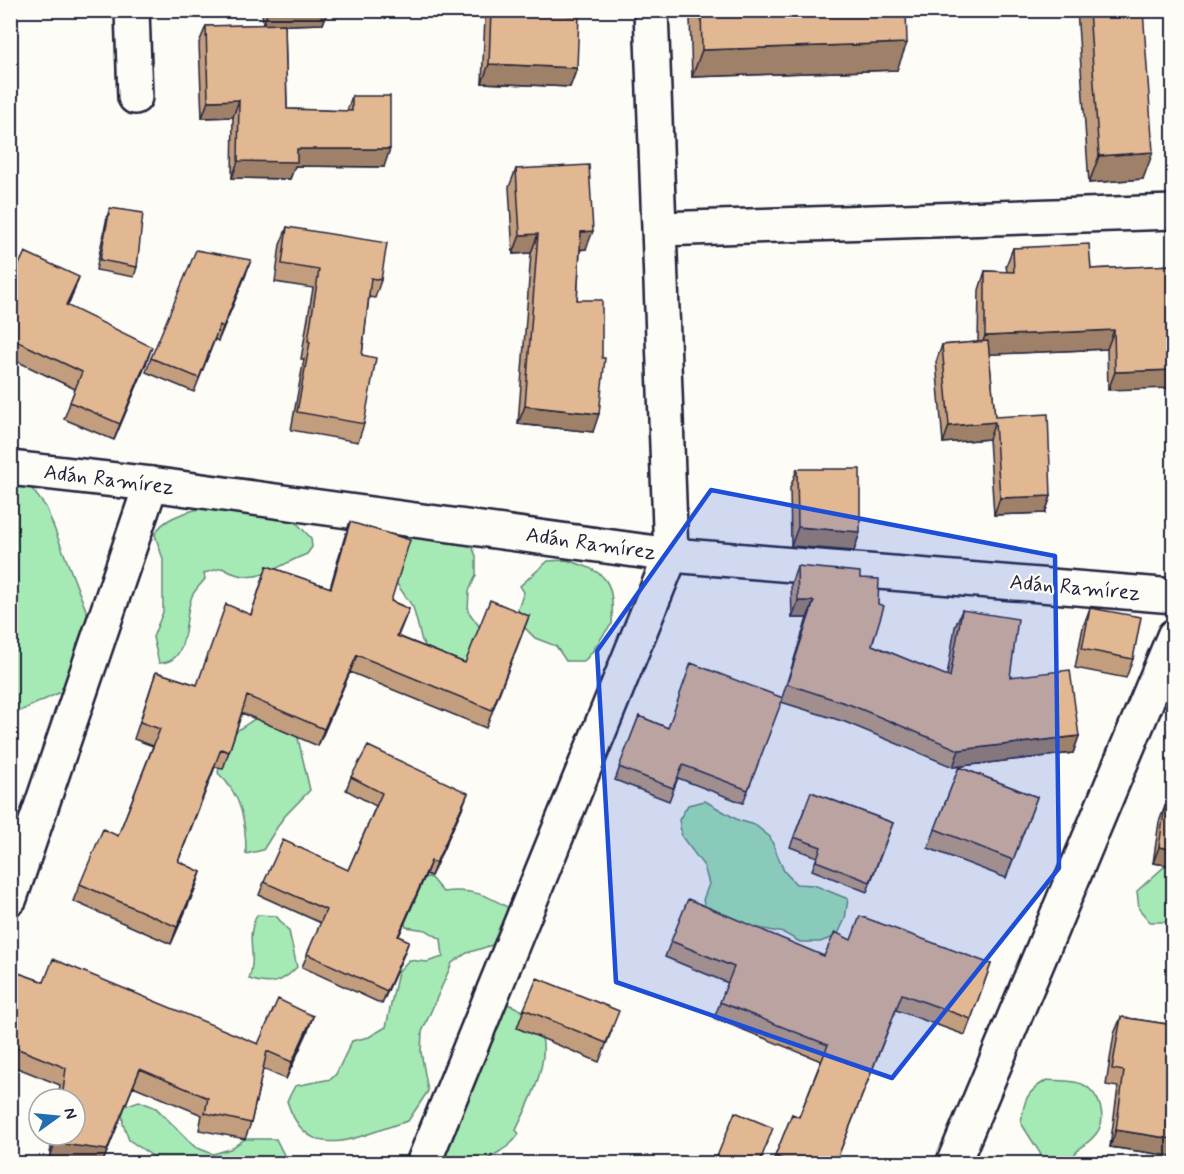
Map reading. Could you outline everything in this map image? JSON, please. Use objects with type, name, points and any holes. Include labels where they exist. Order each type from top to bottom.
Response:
[{"type":"street","points":[[132,10],[135,97]]},
{"type":"street","points":[[423,1164],[671,555],[651,10]]},
{"type":"street","points":[[660,230],[1173,212]]},
{"type":"street","name":"Adán Ramírez","points":[[10,468],[151,484],[671,555],[1173,596]]},
{"type":"street","points":[[10,898],[151,484]]},
{"type":"street","points":[[953,1164],[1173,636]]},
{"type":"highlighted area","points":[[711,490],[1055,556],[1059,868],[892,1078],[616,982],[597,651]]},
{"type":"green space","points":[[10,473],[25,480],[46,507],[91,623],[65,690],[14,714],[10,714]]},
{"type":"green space","points":[[224,503],[247,514],[292,518],[311,538],[312,547],[307,554],[256,576],[235,574],[222,568],[204,573],[205,579],[193,594],[190,603],[184,636],[177,655],[169,661],[159,663],[153,637],[163,612],[163,559],[155,535],[159,528],[175,517]]},
{"type":"green space","points":[[433,533],[469,539],[476,556],[476,575],[469,591],[468,611],[490,641],[484,651],[472,661],[459,662],[432,656],[422,641],[413,607],[392,577],[396,536]]},
{"type":"green space","points":[[566,560],[600,574],[606,580],[612,597],[612,624],[584,661],[566,661],[556,646],[535,638],[523,626],[518,609],[524,592],[520,586],[548,561]]},
{"type":"green space","points":[[269,709],[297,734],[310,790],[283,818],[263,850],[246,854],[241,810],[232,790],[218,773],[225,739]]},
{"type":"green space","points":[[705,801],[738,820],[755,825],[770,837],[784,871],[796,884],[814,885],[848,899],[845,919],[837,936],[820,942],[800,942],[784,933],[708,918],[703,900],[709,884],[704,866],[682,837],[679,820],[688,805]]},
{"type":"green space","points":[[1173,859],[1173,922],[1150,922],[1139,909],[1137,891]]},
{"type":"green space","points":[[430,877],[443,892],[462,891],[479,894],[512,910],[502,942],[467,953],[452,963],[422,1032],[421,1052],[428,1091],[408,1121],[337,1141],[322,1141],[308,1135],[296,1122],[287,1101],[295,1086],[331,1079],[336,1074],[352,1041],[369,1037],[386,1027],[398,972],[409,960],[427,962],[443,957],[441,939],[426,930],[406,927],[400,909],[412,878]]},
{"type":"green space","points":[[257,915],[276,916],[289,931],[297,967],[286,977],[275,982],[249,979],[253,924]]},
{"type":"green space","points":[[507,1004],[526,1013],[538,1026],[543,1042],[543,1059],[539,1077],[516,1130],[519,1134],[510,1144],[484,1163],[442,1163],[438,1152],[490,1009]]},
{"type":"green space","points":[[1047,1080],[1081,1083],[1094,1094],[1102,1114],[1100,1128],[1096,1134],[1076,1152],[1069,1163],[1043,1163],[1040,1153],[1021,1123],[1027,1097]]},
{"type":"green space","points":[[139,1101],[156,1108],[195,1147],[213,1154],[230,1149],[245,1139],[276,1139],[284,1155],[284,1163],[163,1163],[129,1140],[123,1124],[122,1107]]},
{"type":"building","points":[[491,10],[569,10],[568,15],[579,15],[577,68],[489,64]]},
{"type":"building","points":[[701,10],[906,10],[907,43],[702,50]]},
{"type":"building","points":[[1089,10],[1143,10],[1153,152],[1099,156]]},
{"type":"building","points":[[285,24],[287,109],[352,111],[352,96],[390,96],[390,149],[297,149],[297,162],[238,161],[239,100],[208,101],[206,26]]},
{"type":"building","points":[[10,136],[17,195],[10,196]]},
{"type":"building","points":[[589,165],[593,231],[581,232],[577,300],[602,300],[602,358],[605,358],[599,414],[525,406],[538,234],[520,235],[516,169]]},
{"type":"building","points":[[110,208],[143,213],[137,267],[100,260]]},
{"type":"building","points":[[287,227],[387,243],[381,280],[371,278],[362,355],[376,358],[364,424],[297,412],[310,342],[308,341],[319,270],[282,264]]},
{"type":"building","points":[[1089,244],[1091,269],[1173,265],[1173,370],[1115,372],[1114,330],[985,336],[985,271],[1014,272],[1013,248]]},
{"type":"building","points":[[196,250],[251,260],[223,327],[220,325],[199,378],[151,358]]},
{"type":"building","points":[[25,252],[79,277],[66,305],[152,347],[120,424],[70,402],[82,372],[10,338],[10,283]]},
{"type":"building","points":[[988,341],[995,417],[1048,414],[1051,496],[1000,498],[995,422],[949,426],[942,345]]},
{"type":"building","points":[[797,469],[860,469],[860,532],[798,527]]},
{"type":"building","points":[[350,522],[410,540],[391,601],[409,609],[397,636],[465,663],[490,600],[529,616],[492,710],[357,655],[324,729],[247,696],[229,752],[221,749],[178,861],[201,872],[177,927],[80,884],[103,829],[118,836],[160,729],[140,722],[156,672],[197,685],[226,604],[251,615],[267,566],[331,588]]},
{"type":"building","points":[[797,566],[860,572],[860,578],[879,579],[878,604],[884,606],[872,645],[950,677],[962,610],[1018,619],[1010,677],[1070,670],[1079,736],[959,750],[851,705],[787,684],[814,601],[798,601]]},
{"type":"building","points":[[1090,608],[1141,617],[1133,659],[1082,649]]},
{"type":"building","points":[[691,663],[783,698],[748,790],[683,765],[673,788],[619,767],[639,716],[668,728]]},
{"type":"building","points":[[368,746],[468,793],[436,863],[431,861],[398,936],[409,941],[387,991],[307,954],[326,910],[264,882],[283,840],[348,870],[382,793],[351,777]]},
{"type":"building","points":[[959,767],[1037,797],[1013,860],[935,829]]},
{"type":"building","points":[[811,792],[893,823],[870,882],[816,861],[821,847],[794,837]]},
{"type":"building","points":[[1165,806],[1173,807],[1173,849],[1159,847]]},
{"type":"building","points":[[688,899],[824,956],[835,932],[851,940],[860,916],[991,964],[971,1019],[902,994],[835,1164],[793,1164],[775,1156],[792,1114],[799,1117],[828,1045],[720,1002],[734,967],[671,941]]},
{"type":"building","points":[[53,959],[258,1044],[278,999],[313,1016],[292,1062],[267,1051],[251,1123],[205,1113],[208,1098],[140,1069],[107,1150],[85,1147],[87,1147],[87,1087],[64,1087],[66,1068],[11,1046],[17,1029],[10,1026],[10,970],[44,982]]},
{"type":"building","points":[[537,978],[619,1011],[606,1043],[524,1009]]},
{"type":"building","points":[[1121,1017],[1173,1025],[1173,1139],[1116,1130],[1124,1071],[1112,1069]]},
{"type":"building","points":[[735,1112],[773,1128],[759,1164],[714,1164]]}]
